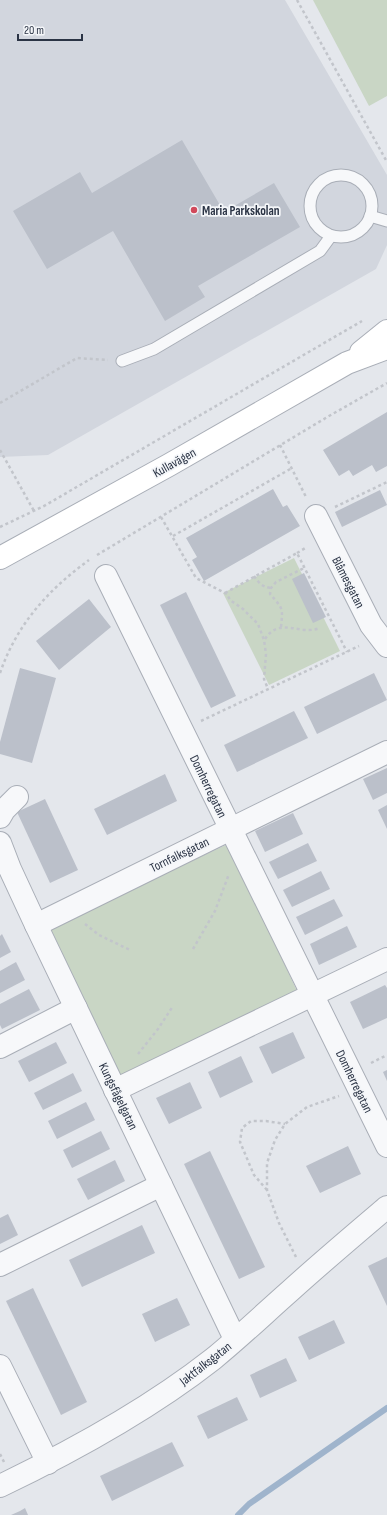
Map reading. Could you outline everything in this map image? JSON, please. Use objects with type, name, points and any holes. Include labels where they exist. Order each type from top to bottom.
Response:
[{"type":"street","name":"Kullavägen","points":[[348,363],[387,331]]},
{"type":"street","name":"Kullavägen","points":[[0,558],[162,469],[348,363],[387,348]]},
{"type":"street","name":"Blåmesgatan","points":[[316,516],[372,625],[383,641]]},
{"type":"street","name":"Domherregatan","points":[[106,576],[387,1146]]},
{"type":"street","name":"Tornfalksgatan","points":[[36,925],[68,909],[234,836],[387,752]]},
{"type":"street","points":[[0,817],[4,810],[17,797]]},
{"type":"street","points":[[0,843],[10,869],[76,1008],[0,1047]]},
{"type":"street","points":[[115,1090],[387,959]]},
{"type":"street","name":"Kungsfågelgatan","points":[[76,1008],[235,1339]]},
{"type":"street","points":[[0,1265],[161,1185]]},
{"type":"street","name":"Jaktfalksgatan","points":[[0,1486],[99,1436],[167,1393],[213,1358],[387,1207]]},
{"type":"street","points":[[0,1366],[48,1463]]},
{"type":"lane","points":[[342,175],[353,178],[362,184],[369,194],[372,205],[370,216],[364,227],[355,234],[343,238],[331,236],[321,231],[314,222],[310,212],[310,201],[314,190],[321,182],[331,176],[342,175]]},
{"type":"lane","points":[[370,216],[387,221]]},
{"type":"lane","points":[[122,361],[154,349],[320,251],[331,236]]},
{"type":"path","points":[[297,0],[387,162]]},
{"type":"path","points":[[0,527],[44,506],[366,318]]},
{"type":"path","points":[[0,402],[78,358],[122,361]]},
{"type":"path","points":[[0,672],[8,650],[19,631],[48,595],[70,574],[95,556],[161,516],[387,383]]},
{"type":"path","points":[[280,445],[316,516],[387,482]]},
{"type":"path","points":[[0,450],[34,511]]},
{"type":"path","points":[[173,536],[292,468]]},
{"type":"path","points":[[161,516],[196,578],[225,593],[230,600],[243,609],[258,624],[264,640],[266,654],[264,679],[268,689]]},
{"type":"path","points":[[225,593],[308,547]]},
{"type":"path","points":[[297,553],[346,652]]},
{"type":"path","points":[[281,627],[283,612],[280,604],[270,594],[271,588],[276,582],[304,568]]},
{"type":"path","points":[[254,576],[259,583],[265,587],[271,588]]},
{"type":"path","points":[[264,640],[268,634],[284,626],[313,631],[320,628]]},
{"type":"path","points":[[182,730],[346,652],[383,641]]},
{"type":"path","points":[[193,949],[215,911],[227,879],[234,836]]},
{"type":"path","points":[[68,909],[99,936],[130,950]]},
{"type":"path","points":[[136,1055],[154,1034],[173,1006]]},
{"type":"path","points":[[305,1277],[279,1223],[267,1190],[267,1163],[275,1140],[286,1124],[307,1107],[359,1090]]},
{"type":"path","points":[[267,1190],[254,1175],[240,1142],[242,1128],[251,1121],[266,1121],[286,1124]]},
{"type":"shaded area","name":"Maria Parkskolan","points":[[0,0],[285,0],[387,175],[387,245],[376,269],[48,455],[0,457]]},
{"type":"green space","points":[[313,0],[387,0],[387,96],[369,106]]},
{"type":"green space","points":[[294,558],[340,651],[269,685],[223,593]]},
{"type":"green space","points":[[228,844],[298,993],[120,1077],[50,927]]},
{"type":"building","points":[[182,140],[224,212],[274,183],[300,227],[198,286],[205,297],[165,321],[113,231],[47,269],[13,211],[80,172],[92,193]]},
{"type":"building","points":[[387,412],[387,466],[376,472],[372,465],[353,476],[349,470],[339,476],[323,450]]},
{"type":"building","points":[[273,489],[283,507],[287,505],[300,526],[204,581],[192,560],[197,557],[186,538]]},
{"type":"building","points":[[380,490],[387,505],[342,527],[335,512]]},
{"type":"building","points":[[304,573],[326,617],[313,623],[292,579]]},
{"type":"building","points":[[186,592],[236,696],[211,708],[160,605]]},
{"type":"building","points":[[89,599],[111,627],[59,670],[36,641]]},
{"type":"building","points":[[20,668],[56,678],[32,763],[0,754],[0,742]]},
{"type":"building","points":[[374,673],[387,700],[317,734],[304,707]]},
{"type":"building","points":[[294,711],[308,738],[237,772],[224,745]]},
{"type":"building","points":[[387,768],[387,793],[373,800],[363,779]]},
{"type":"building","points":[[165,774],[177,801],[107,835],[94,809]]},
{"type":"building","points":[[45,799],[78,870],[50,883],[17,812]]},
{"type":"building","points":[[387,805],[387,829],[378,810]]},
{"type":"building","points":[[293,813],[303,834],[265,852],[255,831]]},
{"type":"building","points":[[308,843],[317,861],[278,879],[269,862]]},
{"type":"building","points":[[321,871],[330,889],[292,907],[283,890]]},
{"type":"building","points":[[334,899],[343,916],[305,935],[296,917]]},
{"type":"building","points":[[347,926],[357,947],[319,965],[310,944]]},
{"type":"building","points":[[2,934],[11,952],[0,958],[0,936]]},
{"type":"building","points":[[16,962],[25,980],[0,993],[0,971]]},
{"type":"building","points":[[385,985],[387,988],[387,1018],[363,1029],[350,1002]]},
{"type":"building","points":[[29,989],[40,1010],[2,1029],[0,1025],[0,1004]]},
{"type":"building","points":[[293,1032],[305,1058],[272,1074],[259,1047]]},
{"type":"building","points":[[56,1042],[67,1063],[29,1082],[18,1061]]},
{"type":"building","points":[[241,1056],[253,1082],[220,1098],[208,1072]]},
{"type":"building","points":[[387,1070],[387,1081],[383,1072]]},
{"type":"building","points":[[73,1073],[82,1091],[43,1110],[34,1093]]},
{"type":"building","points":[[190,1082],[202,1108],[169,1124],[156,1098]]},
{"type":"building","points":[[86,1102],[95,1120],[57,1139],[48,1121]]},
{"type":"building","points":[[101,1131],[110,1149],[72,1168],[63,1150]]},
{"type":"building","points":[[348,1146],[361,1174],[320,1193],[306,1166]]},
{"type":"building","points":[[210,1151],[265,1267],[239,1279],[184,1164]]},
{"type":"building","points":[[115,1160],[125,1181],[88,1200],[77,1179]]},
{"type":"building","points":[[8,1214],[18,1235],[0,1244],[0,1218]]},
{"type":"building","points":[[142,1225],[155,1253],[82,1287],[69,1260]]},
{"type":"building","points":[[387,1257],[387,1306],[368,1266]]},
{"type":"building","points":[[33,1288],[87,1402],[61,1415],[6,1301]]},
{"type":"building","points":[[177,1298],[190,1325],[155,1342],[142,1314]]},
{"type":"building","points":[[334,1320],[345,1343],[309,1360],[298,1337]]},
{"type":"building","points":[[286,1358],[297,1381],[260,1398],[250,1375]]},
{"type":"building","points":[[237,1397],[248,1420],[208,1439],[197,1416]]},
{"type":"building","points":[[172,1442],[184,1466],[112,1501],[100,1476]]},
{"type":"building","points":[[25,1508],[28,1515],[11,1515],[20,1511]]},
{"type":"waterway","points":[[238,1515],[249,1504],[387,1408]]},
{"type":"place","name":"Maria Parkskolan","points":[[194,210]]}]
